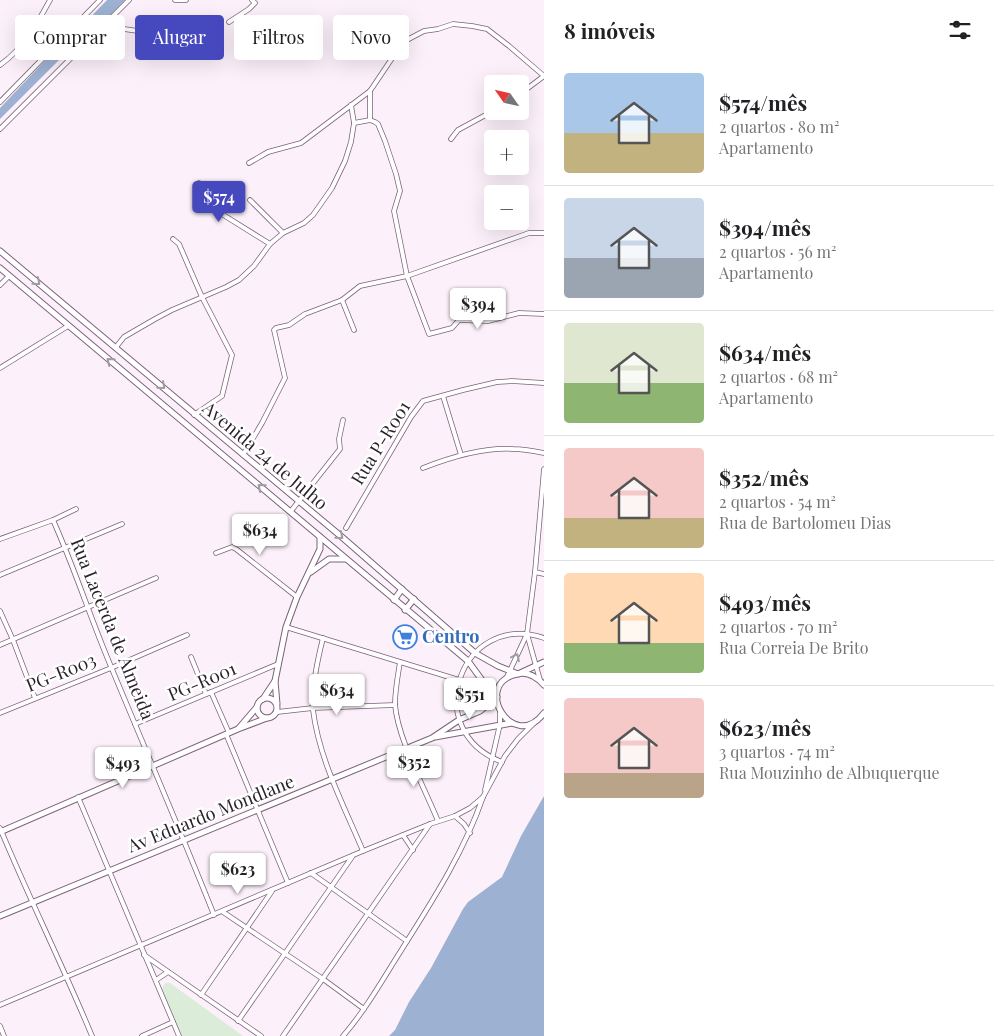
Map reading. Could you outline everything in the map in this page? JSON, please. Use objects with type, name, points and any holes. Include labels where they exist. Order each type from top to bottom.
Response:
[{"type":"street","points":[[0,65],[18,50],[50,0]]},
{"type":"street","points":[[0,102],[100,0]]},
{"type":"street","points":[[114,15],[129,0]]},
{"type":"street","points":[[175,0],[186,0]]},
{"type":"street","points":[[229,22],[249,9],[255,3],[252,0]]},
{"type":"street","points":[[249,163],[268,152],[301,143],[370,91],[405,41],[424,31],[452,24],[487,30],[544,76],[529,87]]},
{"type":"street","points":[[0,129],[69,60]]},
{"type":"street","points":[[370,91],[370,120]]},
{"type":"street","points":[[116,347],[124,337],[154,319],[226,287],[247,274],[270,244],[283,233],[304,223],[313,215],[332,188],[345,161],[354,123],[351,105]]},
{"type":"street","points":[[451,139],[458,130],[484,116]]},
{"type":"street","points":[[354,123],[370,120],[378,124],[396,174],[399,195],[394,211],[408,276],[429,334],[452,328],[459,320],[488,321],[519,313],[544,314]]},
{"type":"street","points":[[199,183],[198,190],[209,206],[270,244]]},
{"type":"street","points":[[250,200],[283,233]]},
{"type":"street","points":[[242,454],[262,423],[285,378],[274,330],[276,328],[289,325],[310,311],[342,300],[360,286],[408,276],[529,233],[544,233]]},
{"type":"street","points":[[173,239],[179,244],[202,297],[232,355],[222,396],[182,420]]},
{"type":"street","name":"Avenida 24 de Julho","points":[[0,250],[476,653],[518,674],[530,674],[540,680]]},
{"type":"street","name":"Avenida 24 de Julho","points":[[0,268],[468,661],[496,697]]},
{"type":"street","points":[[0,285],[9,276]]},
{"type":"street","points":[[342,300],[354,330]]},
{"type":"street","points":[[0,368],[68,326]]},
{"type":"street","name":"Rua P-R001","points":[[346,528],[423,401],[497,382],[544,383]]},
{"type":"street","points":[[443,396],[462,455]]},
{"type":"street","points":[[173,413],[181,404]]},
{"type":"street","points":[[291,511],[340,449],[339,439],[343,420]]},
{"type":"street","points":[[423,468],[479,451],[507,448],[544,453]]},
{"type":"street","points":[[506,680],[527,634],[543,495],[544,469]]},
{"type":"street","points":[[280,503],[288,493]]},
{"type":"street","points":[[0,539],[53,520],[76,509]]},
{"type":"street","name":"Rua Lacerda de Almeida","points":[[53,520],[111,668],[214,915]]},
{"type":"street","points":[[0,575],[122,524]]},
{"type":"street","points":[[92,1036],[0,830],[228,734],[238,728],[273,717],[277,712],[275,681],[286,627],[320,549],[320,536]]},
{"type":"street","points":[[216,553],[232,547],[236,549],[298,597]]},
{"type":"street","points":[[309,574],[325,561],[346,559]]},
{"type":"street","points":[[535,572],[544,574]]},
{"type":"street","points":[[0,645],[156,578]]},
{"type":"street","points":[[394,600],[402,589]]},
{"type":"street","points":[[405,610],[414,599]]},
{"type":"street","points":[[0,610],[35,698]]},
{"type":"street","points":[[286,627],[459,680]]},
{"type":"street","points":[[502,762],[482,752],[470,741],[464,732],[456,707],[456,691],[459,680],[468,661],[495,639],[514,634],[527,634],[544,638]]},
{"type":"street","points":[[527,634],[535,667],[544,685]]},
{"type":"street","name":"PG-R003","points":[[0,712],[111,668],[187,635]]},
{"type":"street","points":[[323,638],[317,662],[313,708],[319,740],[363,851]]},
{"type":"street","points":[[191,657],[206,694]]},
{"type":"street","points":[[400,662],[395,705],[399,725],[438,821]]},
{"type":"street","points":[[432,738],[459,720],[480,711],[496,697],[501,685],[506,680],[544,662]]},
{"type":"street","name":"PG-R001","points":[[135,724],[278,664]]},
{"type":"street","points":[[238,728],[257,707],[275,681]]},
{"type":"street","points":[[211,692],[288,883]]},
{"type":"street","points":[[343,1036],[364,1009],[407,941],[470,833],[483,797],[500,724],[500,712],[496,697]]},
{"type":"street","points":[[263,699],[272,699],[277,704]]},
{"type":"street","points":[[277,712],[313,708],[395,705]]},
{"type":"street","points":[[257,707],[261,716],[267,718]]},
{"type":"street","points":[[500,712],[512,723]]},
{"type":"street","points":[[0,1005],[223,912],[353,855],[430,824],[456,816],[470,808],[483,797],[502,762],[518,739],[544,712]]},
{"type":"street","points":[[432,738],[500,724],[512,723],[520,725],[536,721]]},
{"type":"street","name":"Av Eduardo Mondlane","points":[[0,916],[258,808],[432,738]]},
{"type":"street","points":[[78,797],[179,1036]]},
{"type":"street","points":[[456,816],[470,833]]},
{"type":"street","points":[[283,1036],[430,824]]},
{"type":"street","points":[[403,835],[413,850]]},
{"type":"street","points":[[238,1021],[353,855]]},
{"type":"street","points":[[311,873],[407,941]]},
{"type":"street","points":[[200,995],[272,891]]},
{"type":"street","points":[[223,912],[364,1009]]},
{"type":"street","points":[[144,956],[261,1036]]},
{"type":"street","points":[[156,980],[168,972]]},
{"type":"street","points":[[142,1036],[173,1022]]},
{"type":"street","points":[[0,1026],[4,1036]]},
{"type":"green space","points":[[166,983],[170,983],[243,1036],[182,1036],[162,991]]},
{"type":"water","points":[[107,0],[125,0],[110,15],[92,15]]},
{"type":"water","points":[[46,60],[60,60],[0,119],[0,108]]},
{"type":"water","points":[[544,796],[544,1036],[389,1036],[395,1030],[409,1002],[431,968],[463,909],[468,902],[502,877],[521,836]]},
{"type":"place","name":"Centro","points":[[405,637]]}]
